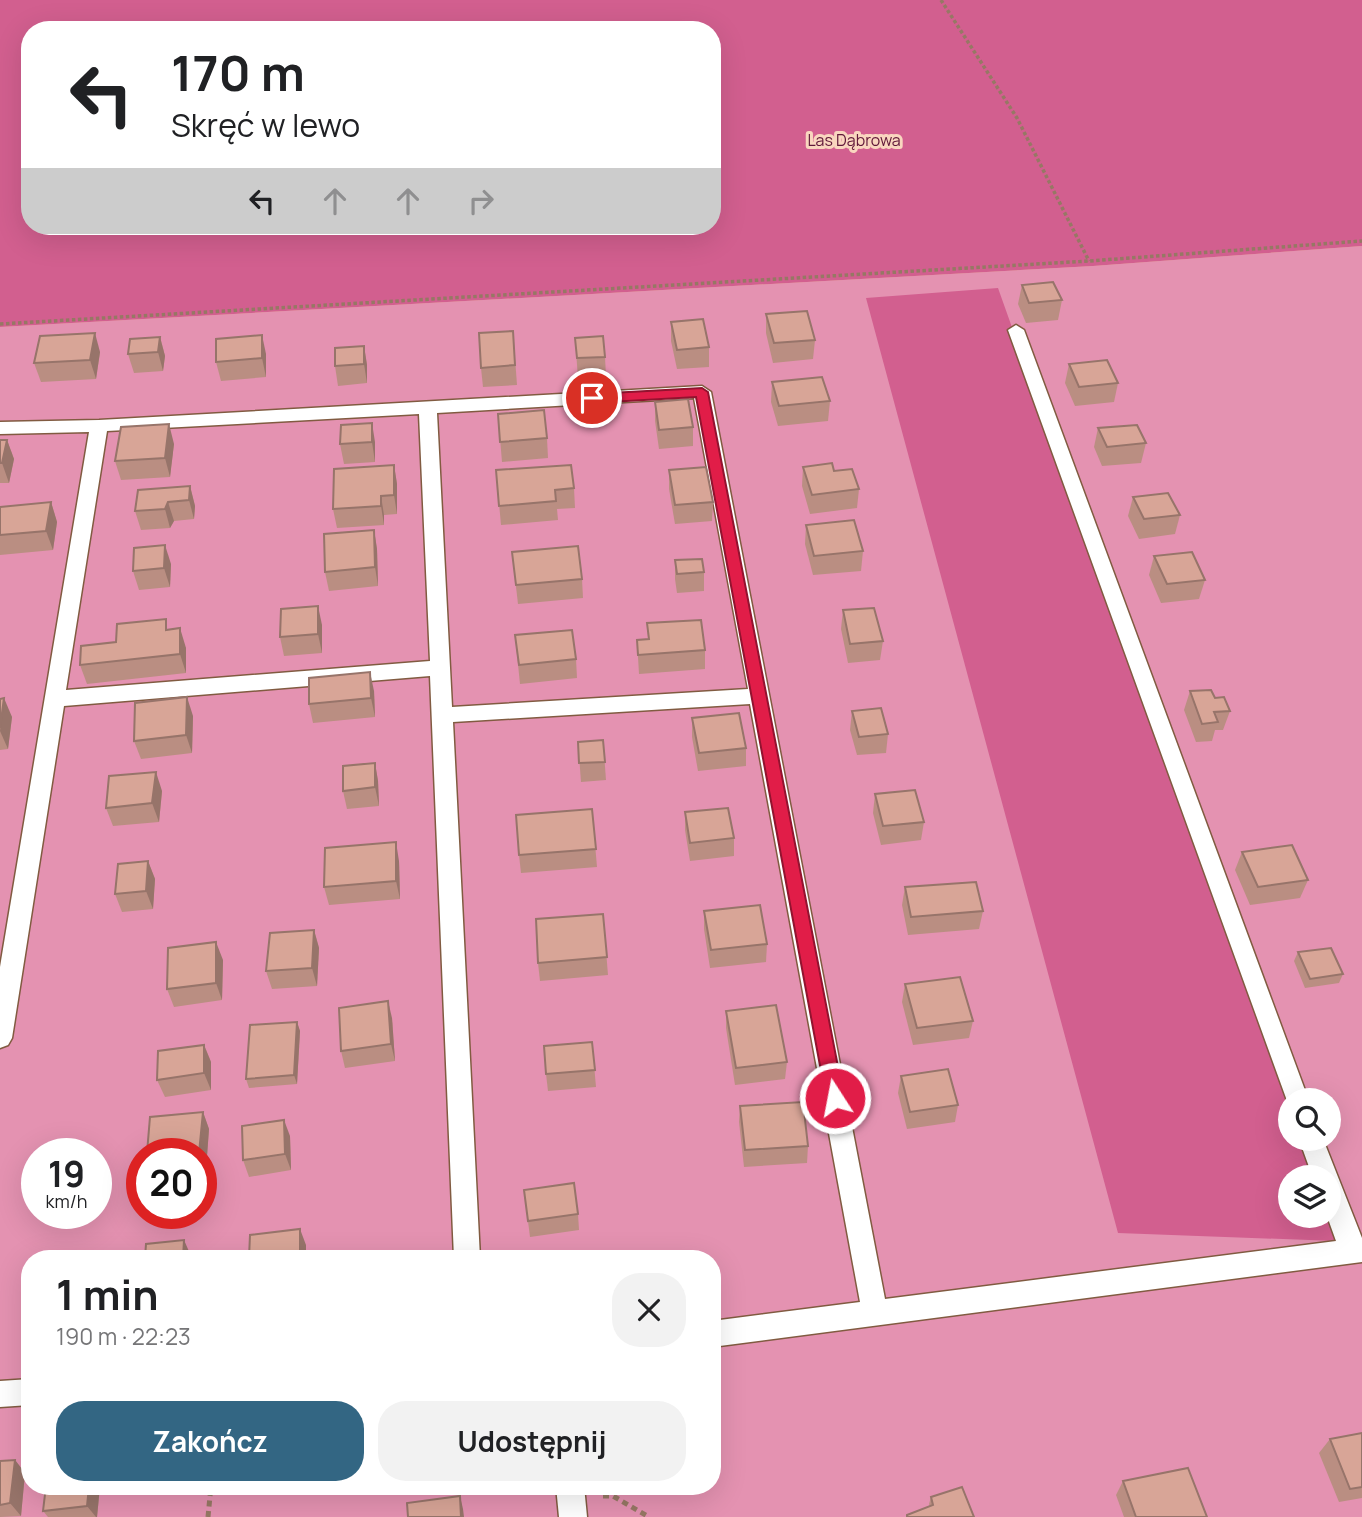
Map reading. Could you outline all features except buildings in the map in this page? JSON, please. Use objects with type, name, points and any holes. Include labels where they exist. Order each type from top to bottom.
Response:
[{"type":"lane","points":[[1016,330],[1292,1088]]},
{"type":"lane","points":[[0,428],[99,426],[702,392],[875,1313]]},
{"type":"lane","points":[[428,407],[467,1250]]},
{"type":"lane","points":[[0,1038],[99,426]]},
{"type":"lane","points":[[55,699],[440,668]]},
{"type":"lane","points":[[442,715],[759,696]]},
{"type":"lane","points":[[721,1333],[1357,1250],[1341,1214]]},
{"type":"lane","points":[[0,1394],[21,1393]]},
{"type":"path","points":[[941,0],[1017,118],[1089,261]]},
{"type":"path","points":[[0,324],[1089,261],[1362,241]]},
{"type":"path","points":[[208,1517],[210,1495]]},
{"type":"path","points":[[572,1499],[613,1496],[649,1517]]},
{"type":"shaded area","points":[[1362,246],[1362,1517],[0,1517],[0,327],[1093,266]]},
{"type":"green space","name":"Las Dąbrowa","points":[[0,0],[1362,0],[1362,246],[1093,266],[0,327]]},
{"type":"green space","points":[[998,288],[1282,1088],[1278,1088],[1278,1151],[1304,1151],[1309,1165],[1278,1165],[1278,1228],[1331,1228],[1336,1241],[1118,1233],[866,298]]},
{"type":"route","points":[[592,398],[702,392],[835,1098]]}]
